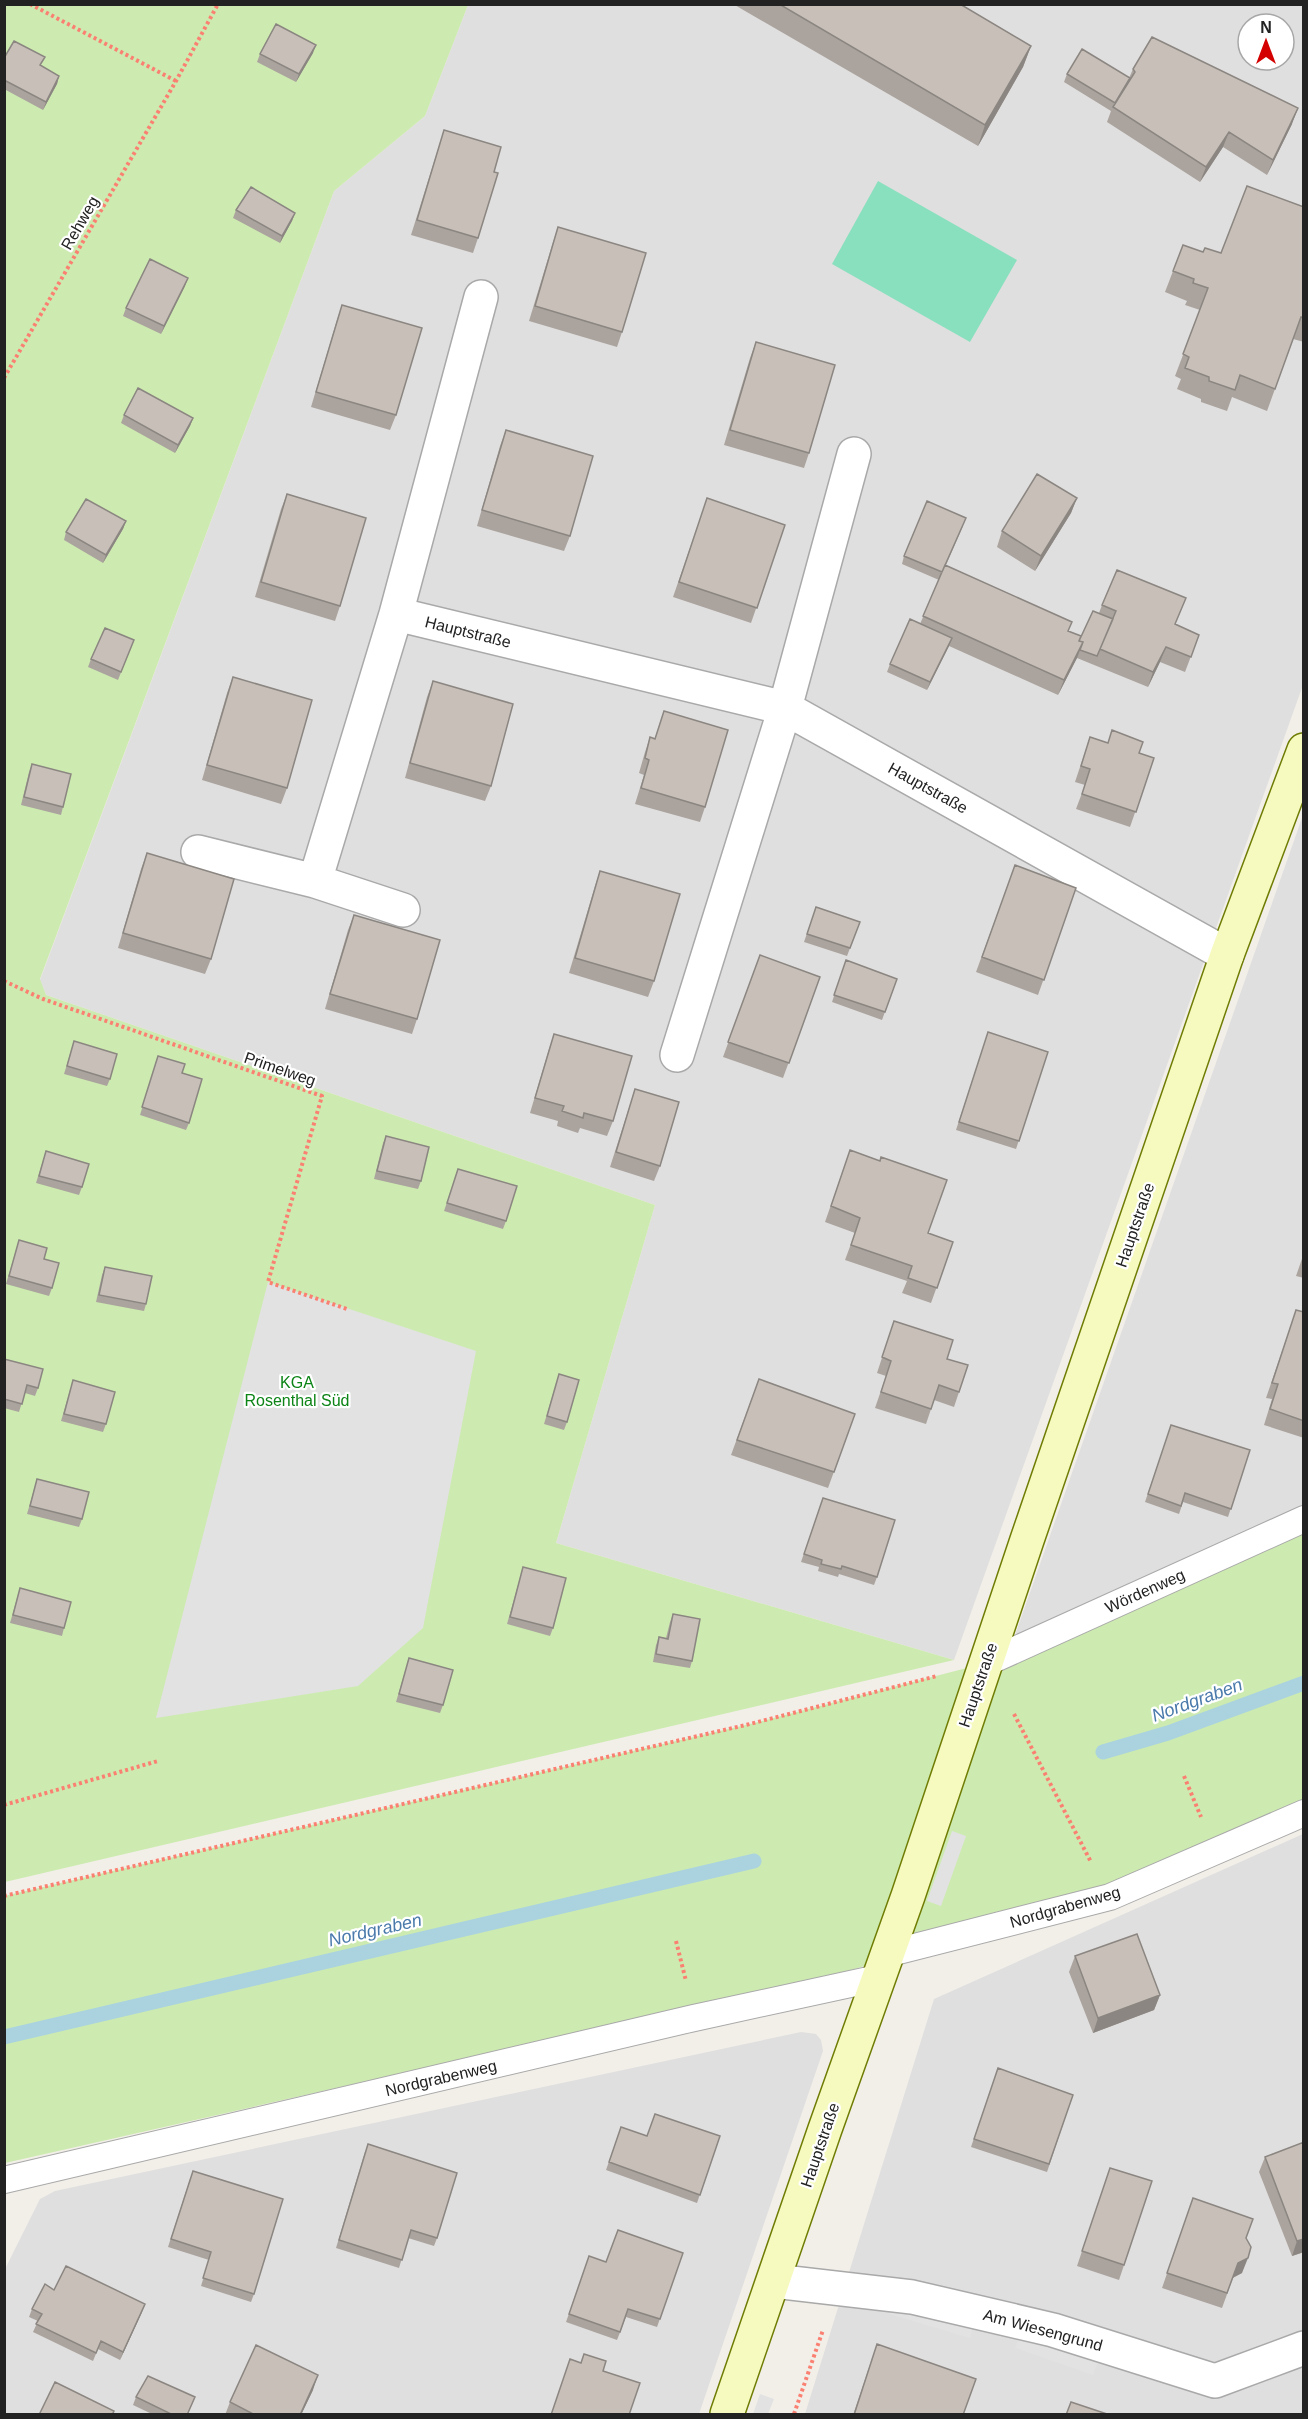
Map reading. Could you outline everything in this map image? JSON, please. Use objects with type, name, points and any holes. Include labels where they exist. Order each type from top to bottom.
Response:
[{"type":"main road","name":"Hauptstraße","points":[[727,2415],[1227,955],[1304,750]]},
{"type":"street","points":[[315,881],[396,614],[481,297]]},
{"type":"street","points":[[677,1055],[785,708],[854,454]]},
{"type":"street","name":"Hauptstraße","points":[[396,614],[785,708],[1227,955]]},
{"type":"street","points":[[198,852],[315,881],[403,910]]},
{"type":"street","name":"Am Wiesengrund","points":[[774,2281],[922,2300],[1053,2330],[1215,2381],[1304,2348]]},
{"type":"lane","name":"Wördenweg","points":[[986,1663],[1304,1519]]},
{"type":"lane","name":"Nordgrabenweg","points":[[4,2180],[694,2018],[882,1966],[1110,1897],[1304,1812]]},
{"type":"path","points":[[30,4],[176,81]]},
{"type":"path","name":"Rehweg","points":[[4,378],[218,4]]},
{"type":"path","name":"Primelweg","points":[[4,981],[43,999],[322,1096],[268,1282],[347,1309]]},
{"type":"path","points":[[986,1663],[1110,1897]]},
{"type":"path","points":[[4,1896],[750,1724],[930,1677]]},
{"type":"path","points":[[4,1805],[158,1761]]},
{"type":"path","points":[[1184,1776],[1201,1818]]},
{"type":"path","points":[[676,1941],[687,1985]]},
{"type":"path","points":[[794,2415],[826,2321]]},
{"type":"shaded area","points":[[468,5],[1303,5],[1303,685],[954,1660],[556,1543],[655,1205],[46,995],[40,980],[334,191],[425,116]]},
{"type":"shaded area","points":[[1303,815],[1303,1505],[1013,1641]]},
{"type":"shaded area","points":[[268,1282],[476,1351],[423,1628],[358,1686],[156,1718]]},
{"type":"shaded area","points":[[952,1831],[966,1836],[941,1906],[927,1901]]},
{"type":"shaded area","points":[[1303,1834],[1303,2414],[805,2414],[934,1999]]},
{"type":"shaded area","points":[[801,2032],[816,2034],[821,2040],[823,2051],[699,2414],[5,2414],[4,2271],[40,2199],[55,2191]]},
{"type":"shaded area","points":[[893,2300],[974,2324],[970,2338],[889,2314]]},
{"type":"shaded area","points":[[1020,2335],[1098,2361],[1093,2375],[1015,2348]]},
{"type":"shaded area","points":[[760,2394],[774,2399],[768,2414],[753,2414]]},
{"type":"green space","name":"KGA Rosenthal Süd","points":[[4,5],[468,5],[425,116],[334,191],[40,979],[46,995],[655,1205],[556,1543],[954,1660],[5,1882]]},
{"type":"green space","points":[[878,181],[1017,260],[970,342],[832,264]]},
{"type":"green space","points":[[1303,1512],[1303,1809],[1110,1897],[822,1978],[5,2163],[4,1896],[750,1724],[986,1663]]},
{"type":"building","points":[[779,4],[960,4],[1031,46],[985,125]]},
{"type":"building","points":[[276,24],[316,45],[299,74],[260,54]]},
{"type":"building","points":[[1152,37],[1298,108],[1273,160],[1229,132],[1206,167],[1113,107],[1135,72],[1133,69]]},
{"type":"building","points":[[14,41],[45,57],[40,65],[59,76],[46,102],[4,80],[4,58]]},
{"type":"building","points":[[1082,49],[1130,78],[1115,103],[1067,74]]},
{"type":"building","points":[[444,130],[501,147],[494,172],[498,173],[478,238],[417,220]]},
{"type":"building","points":[[1247,186],[1304,207],[1304,318],[1301,317],[1275,389],[1240,375],[1235,390],[1209,381],[1209,377],[1185,368],[1189,357],[1183,354],[1208,288],[1193,283],[1194,279],[1173,271],[1183,245],[1203,252],[1205,248],[1221,253]]},
{"type":"building","points":[[251,187],[295,213],[282,236],[236,210]]},
{"type":"building","points":[[558,227],[646,253],[622,332],[535,306]]},
{"type":"building","points":[[150,259],[188,278],[164,326],[126,308]]},
{"type":"building","points":[[342,305],[422,328],[396,415],[316,392]]},
{"type":"building","points":[[756,342],[835,365],[809,453],[730,430]]},
{"type":"building","points":[[138,388],[193,418],[178,445],[124,415]]},
{"type":"building","points":[[506,430],[593,456],[570,536],[482,510]]},
{"type":"building","points":[[1037,474],[1077,498],[1041,556],[1002,531]]},
{"type":"building","points":[[287,494],[366,518],[340,606],[261,582]]},
{"type":"building","points":[[707,498],[785,525],[757,608],[679,582]]},
{"type":"building","points":[[86,499],[126,521],[106,555],[66,532]]},
{"type":"building","points":[[927,501],[966,518],[942,572],[904,556]]},
{"type":"building","points":[[945,565],[1072,622],[1068,631],[1081,636],[1079,641],[1083,642],[1064,680],[923,616]]},
{"type":"building","points":[[1117,570],[1186,598],[1175,624],[1199,635],[1191,657],[1166,647],[1153,672],[1100,649],[1116,611],[1102,605]]},
{"type":"building","points":[[1093,611],[1113,619],[1097,656],[1080,650],[1083,642],[1079,641]]},
{"type":"building","points":[[910,619],[952,638],[930,682],[890,664]]},
{"type":"building","points":[[105,628],[134,640],[121,672],[91,659]]},
{"type":"building","points":[[233,677],[312,700],[287,788],[207,765]]},
{"type":"building","points":[[433,681],[513,704],[491,786],[410,763]]},
{"type":"building","points":[[664,711],[728,730],[705,807],[641,788],[649,760],[645,758],[650,737],[655,739]]},
{"type":"building","points":[[1112,730],[1143,742],[1139,753],[1154,758],[1136,812],[1082,794],[1090,769],[1081,766],[1090,737],[1108,743]]},
{"type":"building","points":[[32,764],[71,774],[63,807],[24,797]]},
{"type":"building","points":[[147,853],[234,879],[211,959],[123,933]]},
{"type":"building","points":[[1015,865],[1076,888],[1044,980],[982,957]]},
{"type":"building","points":[[600,871],[680,894],[654,981],[575,958]]},
{"type":"building","points":[[816,907],[860,922],[850,948],[807,934]]},
{"type":"building","points":[[354,915],[440,940],[417,1019],[330,994]]},
{"type":"building","points":[[760,955],[820,977],[789,1063],[728,1042]]},
{"type":"building","points":[[846,960],[897,979],[885,1012],[834,995]]},
{"type":"building","points":[[988,1032],[1048,1052],[1019,1141],[959,1122]]},
{"type":"building","points":[[554,1034],[632,1056],[613,1121],[584,1113],[583,1118],[562,1111],[564,1106],[535,1098]]},
{"type":"building","points":[[74,1041],[117,1054],[110,1079],[67,1066]]},
{"type":"building","points":[[158,1056],[185,1064],[182,1073],[202,1079],[189,1123],[142,1107]]},
{"type":"building","points":[[635,1089],[679,1102],[660,1166],[616,1152]]},
{"type":"building","points":[[386,1136],[429,1147],[421,1181],[377,1171]]},
{"type":"building","points":[[850,1150],[880,1161],[881,1157],[947,1180],[928,1233],[953,1242],[937,1288],[908,1278],[912,1266],[851,1245],[860,1218],[831,1206]]},
{"type":"building","points":[[46,1151],[89,1164],[82,1187],[39,1176]]},
{"type":"building","points":[[458,1169],[517,1186],[506,1221],[447,1203]]},
{"type":"building","points":[[19,1240],[47,1248],[44,1259],[59,1263],[52,1288],[9,1276]]},
{"type":"building","points":[[105,1267],[152,1276],[146,1304],[99,1295]]},
{"type":"building","points":[[1296,1310],[1304,1312],[1304,1421],[1270,1409],[1278,1384],[1272,1383]]},
{"type":"building","points":[[894,1321],[953,1340],[947,1359],[968,1365],[959,1392],[939,1385],[931,1409],[881,1392],[891,1361],[882,1357]]},
{"type":"building","points":[[4,1359],[43,1369],[38,1388],[27,1385],[22,1404],[4,1399]]},
{"type":"building","points":[[559,1374],[579,1380],[567,1422],[547,1416]]},
{"type":"building","points":[[759,1379],[855,1414],[834,1472],[737,1440]]},
{"type":"building","points":[[73,1380],[115,1392],[106,1424],[64,1414]]},
{"type":"building","points":[[1171,1425],[1250,1450],[1231,1509],[1185,1493],[1181,1506],[1148,1494]]},
{"type":"building","points":[[37,1479],[89,1492],[82,1519],[30,1506]]},
{"type":"building","points":[[823,1498],[895,1520],[877,1577],[842,1566],[841,1569],[821,1564],[822,1560],[804,1554]]},
{"type":"building","points":[[523,1567],[566,1578],[553,1628],[510,1617]]},
{"type":"building","points":[[20,1588],[71,1602],[64,1628],[13,1615]]},
{"type":"building","points":[[673,1614],[700,1619],[692,1661],[656,1654],[659,1637],[668,1639]]},
{"type":"building","points":[[409,1658],[453,1670],[443,1705],[399,1694]]},
{"type":"building","points":[[1137,1934],[1160,1995],[1098,2018],[1075,1956]]},
{"type":"building","points":[[998,2068],[1073,2095],[1049,2164],[974,2139]]},
{"type":"building","points":[[655,2114],[720,2136],[700,2195],[609,2162],[621,2127],[647,2136]]},
{"type":"building","points":[[1304,2142],[1304,2239],[1297,2241],[1265,2157]]},
{"type":"building","points":[[368,2144],[457,2173],[437,2238],[411,2230],[402,2260],[339,2240]]},
{"type":"building","points":[[1110,2168],[1152,2181],[1124,2265],[1082,2251]]},
{"type":"building","points":[[193,2171],[283,2199],[254,2294],[203,2278],[211,2252],[171,2239]]},
{"type":"building","points":[[1193,2198],[1253,2219],[1246,2238],[1251,2247],[1248,2258],[1238,2263],[1227,2293],[1167,2273]]},
{"type":"building","points":[[618,2230],[683,2253],[660,2319],[628,2309],[620,2332],[569,2314],[589,2256],[606,2262]]},
{"type":"building","points":[[66,2266],[145,2304],[123,2352],[101,2341],[96,2353],[36,2324],[42,2314],[32,2309],[45,2284],[54,2290]]},
{"type":"building","points":[[877,2344],[976,2379],[963,2415],[854,2415]]},
{"type":"building","points":[[256,2345],[318,2375],[300,2415],[255,2415],[230,2402]]},
{"type":"building","points":[[584,2354],[606,2361],[603,2371],[640,2383],[629,2415],[551,2415],[570,2359],[581,2363]]},
{"type":"building","points":[[148,2376],[195,2397],[187,2415],[173,2415],[136,2397]]},
{"type":"building","points":[[55,2382],[114,2411],[112,2415],[39,2415]]},
{"type":"building","points":[[1071,2402],[1110,2415],[1066,2415]]},
{"type":"waterway","name":"Nordgraben","points":[[1103,1752],[1168,1733],[1304,1683]]},
{"type":"waterway","name":"Nordgraben","points":[[4,2037],[754,1861]]}]
